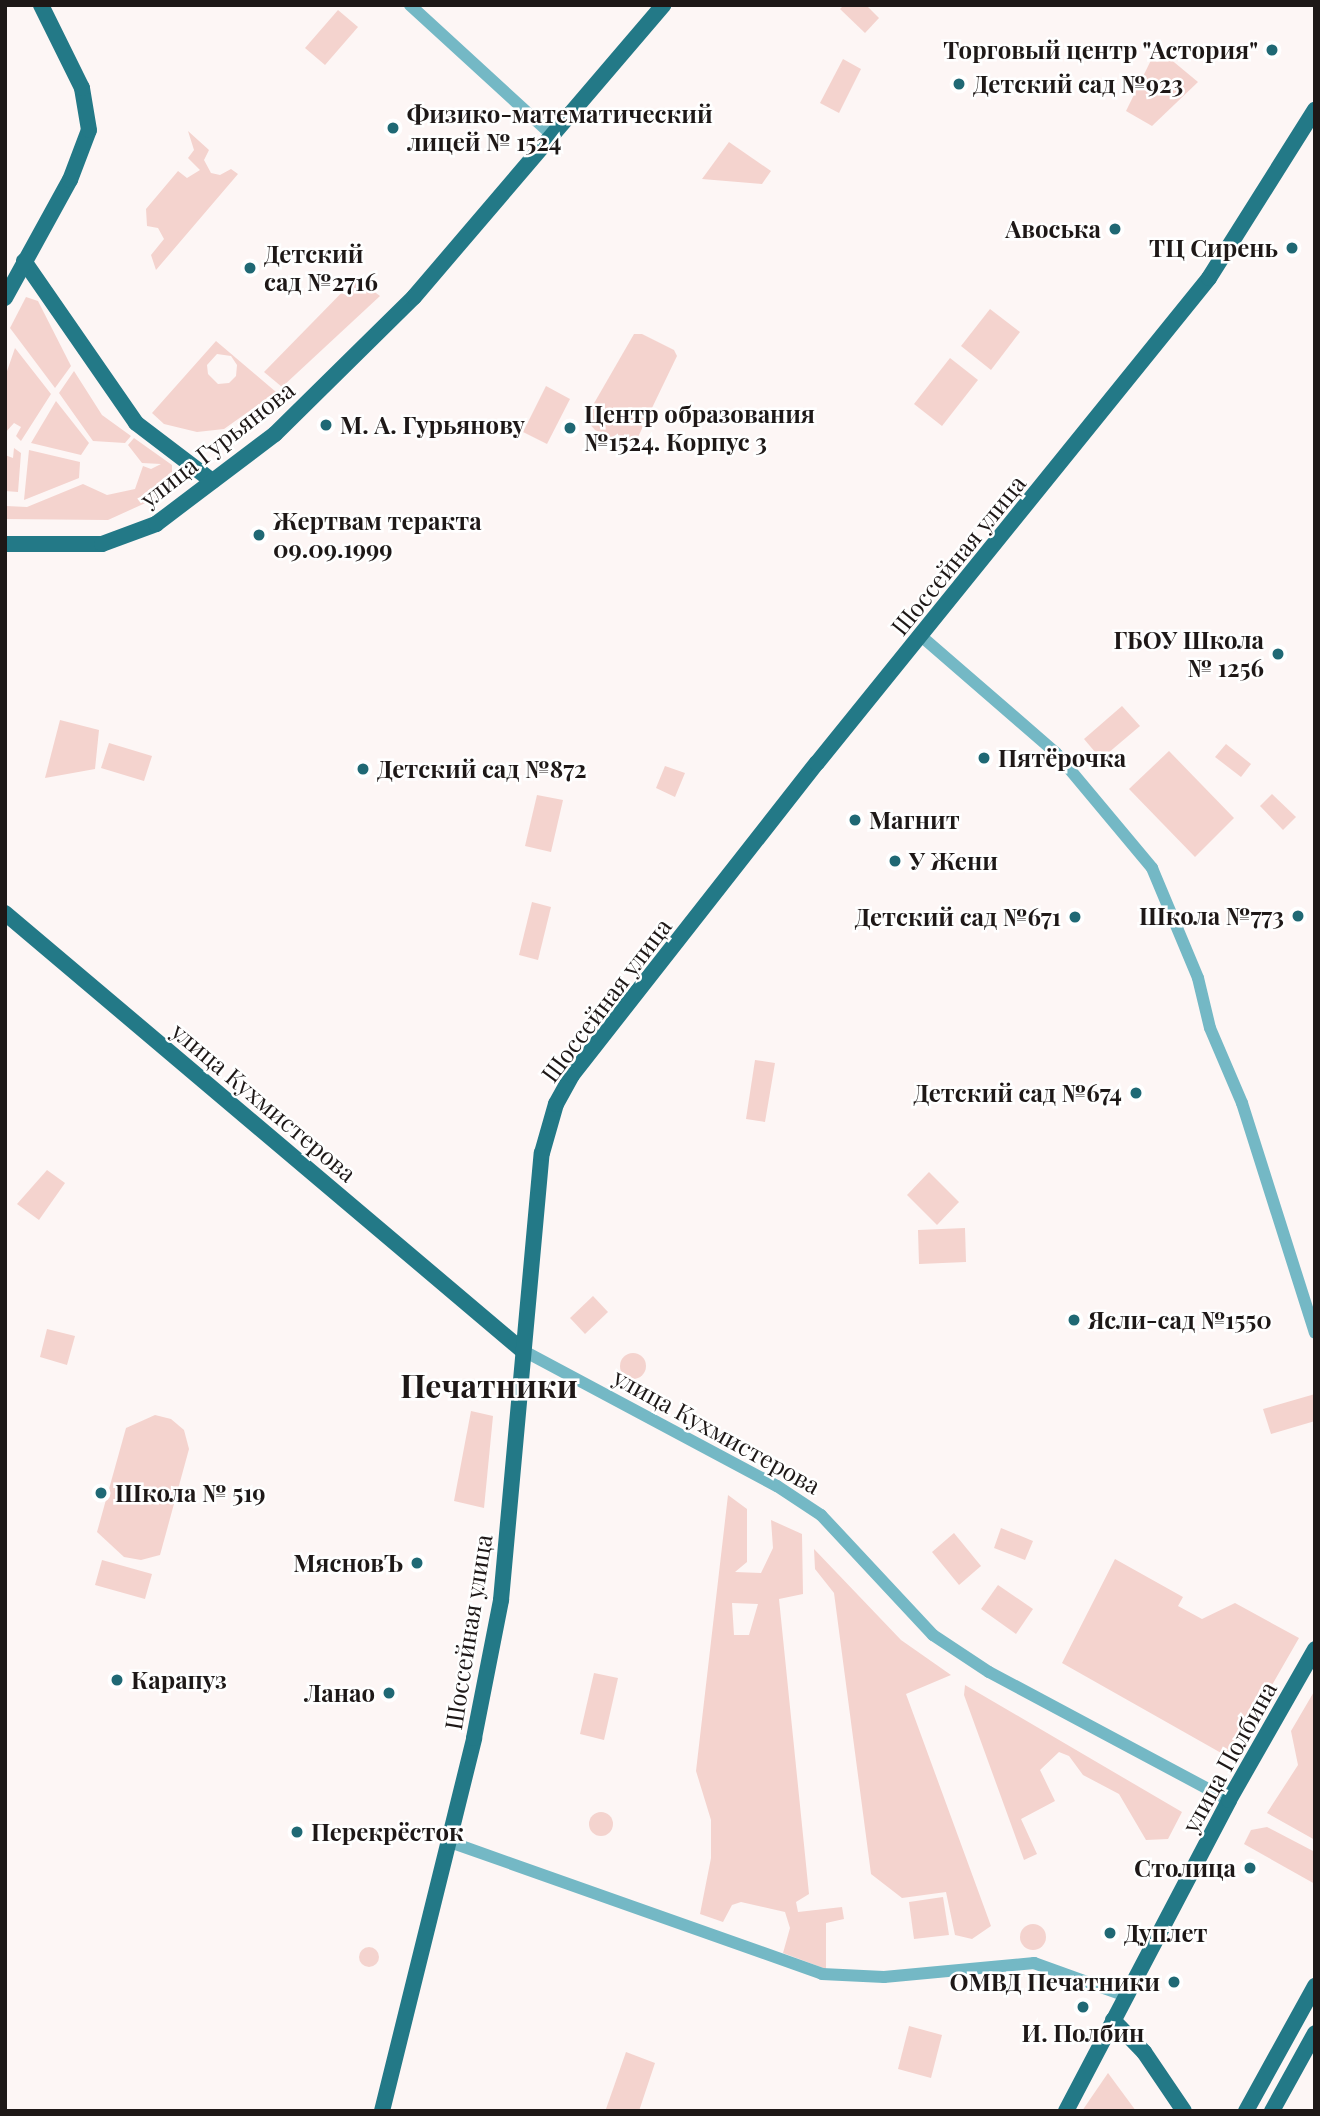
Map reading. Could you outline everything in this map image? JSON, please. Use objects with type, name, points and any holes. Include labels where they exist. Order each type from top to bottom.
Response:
[{"type":"main road","points":[[5,298],[70,180],[89,130],[82,88],[41,5]]},
{"type":"main road","name":"улица Гурьянова","points":[[5,544],[102,544],[156,524],[275,433],[380,333],[663,5]]},
{"type":"main road","name":"Шоссейная улица","points":[[382,2111],[450,1842],[501,1600],[522,1350],[546,1129],[572,1075],[1209,278],[1315,110]]},
{"type":"main road","points":[[24,261],[136,423],[212,481]]},
{"type":"main road","name":"улица Кухмистерова","points":[[5,913],[522,1350]]},
{"type":"main road","name":"улица Полбина","points":[[1066,2111],[1229,1800],[1315,1649]]},
{"type":"main road","points":[[1246,2111],[1315,1986]]},
{"type":"main road","points":[[1113,2020],[1144,2052],[1184,2111]]},
{"type":"main road","points":[[1272,2111],[1315,2033]]},
{"type":"street","points":[[410,5],[552,135]]},
{"type":"street","points":[[921,636],[1056,753],[1152,868],[1198,978],[1210,1028],[1242,1103],[1315,1333]]},
{"type":"street","name":"улица Кухмистерова","points":[[522,1350],[777,1486],[821,1515],[933,1635],[1001,1679],[1229,1800]]},
{"type":"street","points":[[450,1842],[822,1974],[884,1977],[1034,1963],[1126,1996]]},
{"type":"shaded area","points":[[844,5],[866,5],[879,18],[865,33],[840,9]]},
{"type":"shaded area","points":[[338,10],[358,27],[325,65],[305,48]]},
{"type":"shaded area","points":[[1157,48],[1198,82],[1152,126],[1126,111]]},
{"type":"shaded area","points":[[843,59],[861,69],[839,113],[820,103]]},
{"type":"shaded area","points":[[188,131],[209,150],[204,160],[211,173],[220,175],[231,169],[238,174],[156,270],[151,255],[164,239],[158,228],[147,226],[146,209],[178,171],[187,178],[200,170],[188,158],[194,150]]},
{"type":"shaded area","points":[[729,142],[771,171],[762,184],[702,179]]},
{"type":"shaded area","points":[[356,278],[380,296],[282,387],[264,372]]},
{"type":"shaded area","points":[[26,297],[38,301],[71,366],[55,388],[10,328]]},
{"type":"shaded area","points":[[990,309],[1020,332],[991,370],[961,346]]},
{"type":"shaded area","points":[[634,334],[642,334],[674,350],[677,356],[638,437],[625,445],[595,430],[588,422],[589,412]]},
{"type":"shaded area","points":[[216,341],[276,392],[224,429],[197,432],[164,424],[152,413]],"holes":[[[217,354],[231,356],[237,365],[236,376],[229,383],[218,384],[208,374],[207,365]]]},
{"type":"shaded area","points":[[15,348],[51,394],[21,441],[16,436],[21,427],[14,423],[5,433],[5,377]]},
{"type":"shaded area","points":[[950,358],[978,380],[942,426],[914,404]]},
{"type":"shaded area","points":[[74,371],[102,415],[131,436],[125,443],[93,441],[59,393]]},
{"type":"shaded area","points":[[546,386],[570,399],[547,444],[523,432]]},
{"type":"shaded area","points":[[56,401],[89,443],[81,455],[31,443]]},
{"type":"shaded area","points":[[134,438],[172,465],[172,481],[152,500],[108,520],[5,519],[6,506],[27,507],[83,484],[107,495],[135,489],[143,466],[151,469],[161,464],[142,463],[128,445]]},
{"type":"shaded area","points":[[14,448],[21,453],[18,492],[5,491],[5,455],[13,458]]},
{"type":"shaded area","points":[[29,450],[80,462],[79,478],[24,500]]},
{"type":"shaded area","points":[[1122,706],[1140,726],[1101,759],[1084,739]]},
{"type":"shaded area","points":[[60,720],[99,730],[95,769],[45,778]]},
{"type":"shaded area","points":[[109,743],[152,756],[144,781],[101,768]]},
{"type":"shaded area","points":[[1226,744],[1251,764],[1241,777],[1215,757]]},
{"type":"shaded area","points":[[1169,751],[1234,818],[1195,857],[1129,789]]},
{"type":"shaded area","points":[[665,766],[685,773],[675,797],[656,788]]},
{"type":"shaded area","points":[[1272,794],[1296,817],[1283,830],[1260,806]]},
{"type":"shaded area","points":[[537,795],[563,800],[551,852],[525,846]]},
{"type":"shaded area","points":[[532,902],[551,907],[538,960],[519,955]]},
{"type":"shaded area","points":[[755,1060],[775,1063],[765,1122],[746,1119]]},
{"type":"shaded area","points":[[47,1170],[65,1183],[39,1220],[17,1204]]},
{"type":"shaded area","points":[[929,1172],[959,1202],[937,1225],[907,1195]]},
{"type":"shaded area","points":[[965,1228],[966,1262],[919,1264],[918,1230]]},
{"type":"shaded area","points":[[593,1296],[608,1312],[585,1334],[570,1318]]},
{"type":"shaded area","points":[[47,1329],[75,1336],[67,1365],[40,1357]]},
{"type":"shaded area","points":[[633,1353],[642,1357],[646,1366],[642,1375],[633,1379],[624,1375],[620,1366],[624,1357]]},
{"type":"shaded area","points":[[1315,1394],[1315,1421],[1271,1434],[1263,1409]]},
{"type":"shaded area","points":[[471,1411],[493,1416],[484,1508],[454,1501]]},
{"type":"shaded area","points":[[155,1415],[171,1419],[184,1430],[189,1449],[160,1555],[141,1560],[124,1557],[97,1532],[126,1428]]},
{"type":"shaded area","points":[[728,1495],[747,1509],[747,1562],[735,1572],[761,1573],[773,1548],[771,1520],[802,1534],[803,1594],[779,1599],[809,1894],[796,1902],[798,1912],[842,1907],[844,1919],[826,1923],[826,1969],[783,1953],[790,1928],[785,1912],[741,1902],[732,1905],[723,1922],[700,1914],[711,1858],[711,1820],[696,1771]],"holes":[[[732,1603],[758,1604],[749,1635],[734,1635]]]},
{"type":"shaded area","points":[[1001,1528],[1033,1541],[1025,1560],[994,1548]]},
{"type":"shaded area","points":[[954,1533],[981,1566],[959,1585],[932,1552]]},
{"type":"shaded area","points":[[814,1549],[901,1640],[951,1675],[906,1694],[991,1926],[972,1939],[955,1935],[946,1892],[902,1898],[871,1874],[834,1593],[815,1569]]},
{"type":"shaded area","points":[[1115,1559],[1183,1597],[1178,1606],[1202,1619],[1235,1603],[1299,1638],[1230,1758],[1062,1663]]},
{"type":"shaded area","points":[[102,1560],[152,1574],[145,1599],[95,1585]]},
{"type":"shaded area","points":[[998,1585],[1033,1609],[1016,1634],[981,1609]]},
{"type":"shaded area","points":[[594,1673],[618,1678],[604,1740],[580,1734]]},
{"type":"shaded area","points":[[965,1685],[1182,1812],[1168,1839],[1146,1840],[1119,1794],[1083,1775],[1069,1756],[1059,1752],[1040,1770],[1055,1801],[1021,1819],[1037,1854],[1024,1860],[964,1695]]},
{"type":"shaded area","points":[[1315,1690],[1315,1840],[1267,1813],[1298,1765],[1291,1731]]},
{"type":"shaded area","points":[[601,1812],[610,1815],[613,1824],[610,1833],[601,1836],[592,1833],[589,1824],[592,1815]]},
{"type":"shaded area","points":[[1267,1827],[1315,1852],[1315,1884],[1244,1844],[1251,1830]]},
{"type":"shaded area","points":[[943,1897],[949,1935],[914,1939],[909,1902]]},
{"type":"shaded area","points":[[1033,1924],[1042,1928],[1046,1937],[1042,1946],[1033,1950],[1024,1946],[1020,1937],[1024,1928]]},
{"type":"shaded area","points":[[365,1947],[373,1947],[379,1957],[373,1967],[365,1967],[359,1961],[359,1953]]},
{"type":"shaded area","points":[[909,2026],[942,2035],[931,2078],[898,2069]]},
{"type":"shaded area","points":[[626,2052],[655,2063],[639,2111],[611,2111],[606,2109]]},
{"type":"shaded area","points":[[1108,2073],[1136,2111],[1082,2111]]},
{"type":"place","name":"Торговый центр \"Астория\"","points":[[1272,50]]},
{"type":"place","name":"Детский сад №923","points":[[959,84]]},
{"type":"place","name":"Физико-математический лицей № 1524","points":[[393,128]]},
{"type":"place","name":"Авоська","points":[[1115,229]]},
{"type":"place","name":"ТЦ Сирень","points":[[1292,248]]},
{"type":"place","name":"Детский сад №2716","points":[[250,268]]},
{"type":"place","name":"М. А. Гурьянову","points":[[326,425]]},
{"type":"place","name":"Центр образования №1524. Корпус 3","points":[[570,428]]},
{"type":"place","name":"Жертвам теракта 09.09.1999","points":[[259,535]]},
{"type":"place","name":"ГБОУ Школа № 1256","points":[[1278,654]]},
{"type":"place","name":"Пятёрочка","points":[[984,758]]},
{"type":"place","name":"Детский сад №872","points":[[363,769]]},
{"type":"place","name":"Магнит","points":[[855,820]]},
{"type":"place","name":"У Жени","points":[[895,861]]},
{"type":"place","name":"Школа №773","points":[[1298,916]]},
{"type":"place","name":"Детский сад №671","points":[[1075,917]]},
{"type":"place","name":"Детский сад №674","points":[[1136,1093]]},
{"type":"place","name":"Ясли-сад №1550","points":[[1074,1320]]},
{"type":"place","name":"Школа № 519","points":[[101,1493]]},
{"type":"place","name":"МясновЪ","points":[[417,1563]]},
{"type":"place","name":"Карапуз","points":[[117,1680]]},
{"type":"place","name":"Ланао","points":[[389,1693]]},
{"type":"place","name":"Перекрёсток","points":[[297,1832]]},
{"type":"place","name":"Столица","points":[[1250,1868]]},
{"type":"place","name":"Дуплет","points":[[1110,1933]]},
{"type":"place","name":"ОМВД Печатники","points":[[1174,1982]]},
{"type":"place","name":"И. Полбин","points":[[1083,2007]]},
{"type":"district","name":"Печатники","points":[[489,1385]]}]
